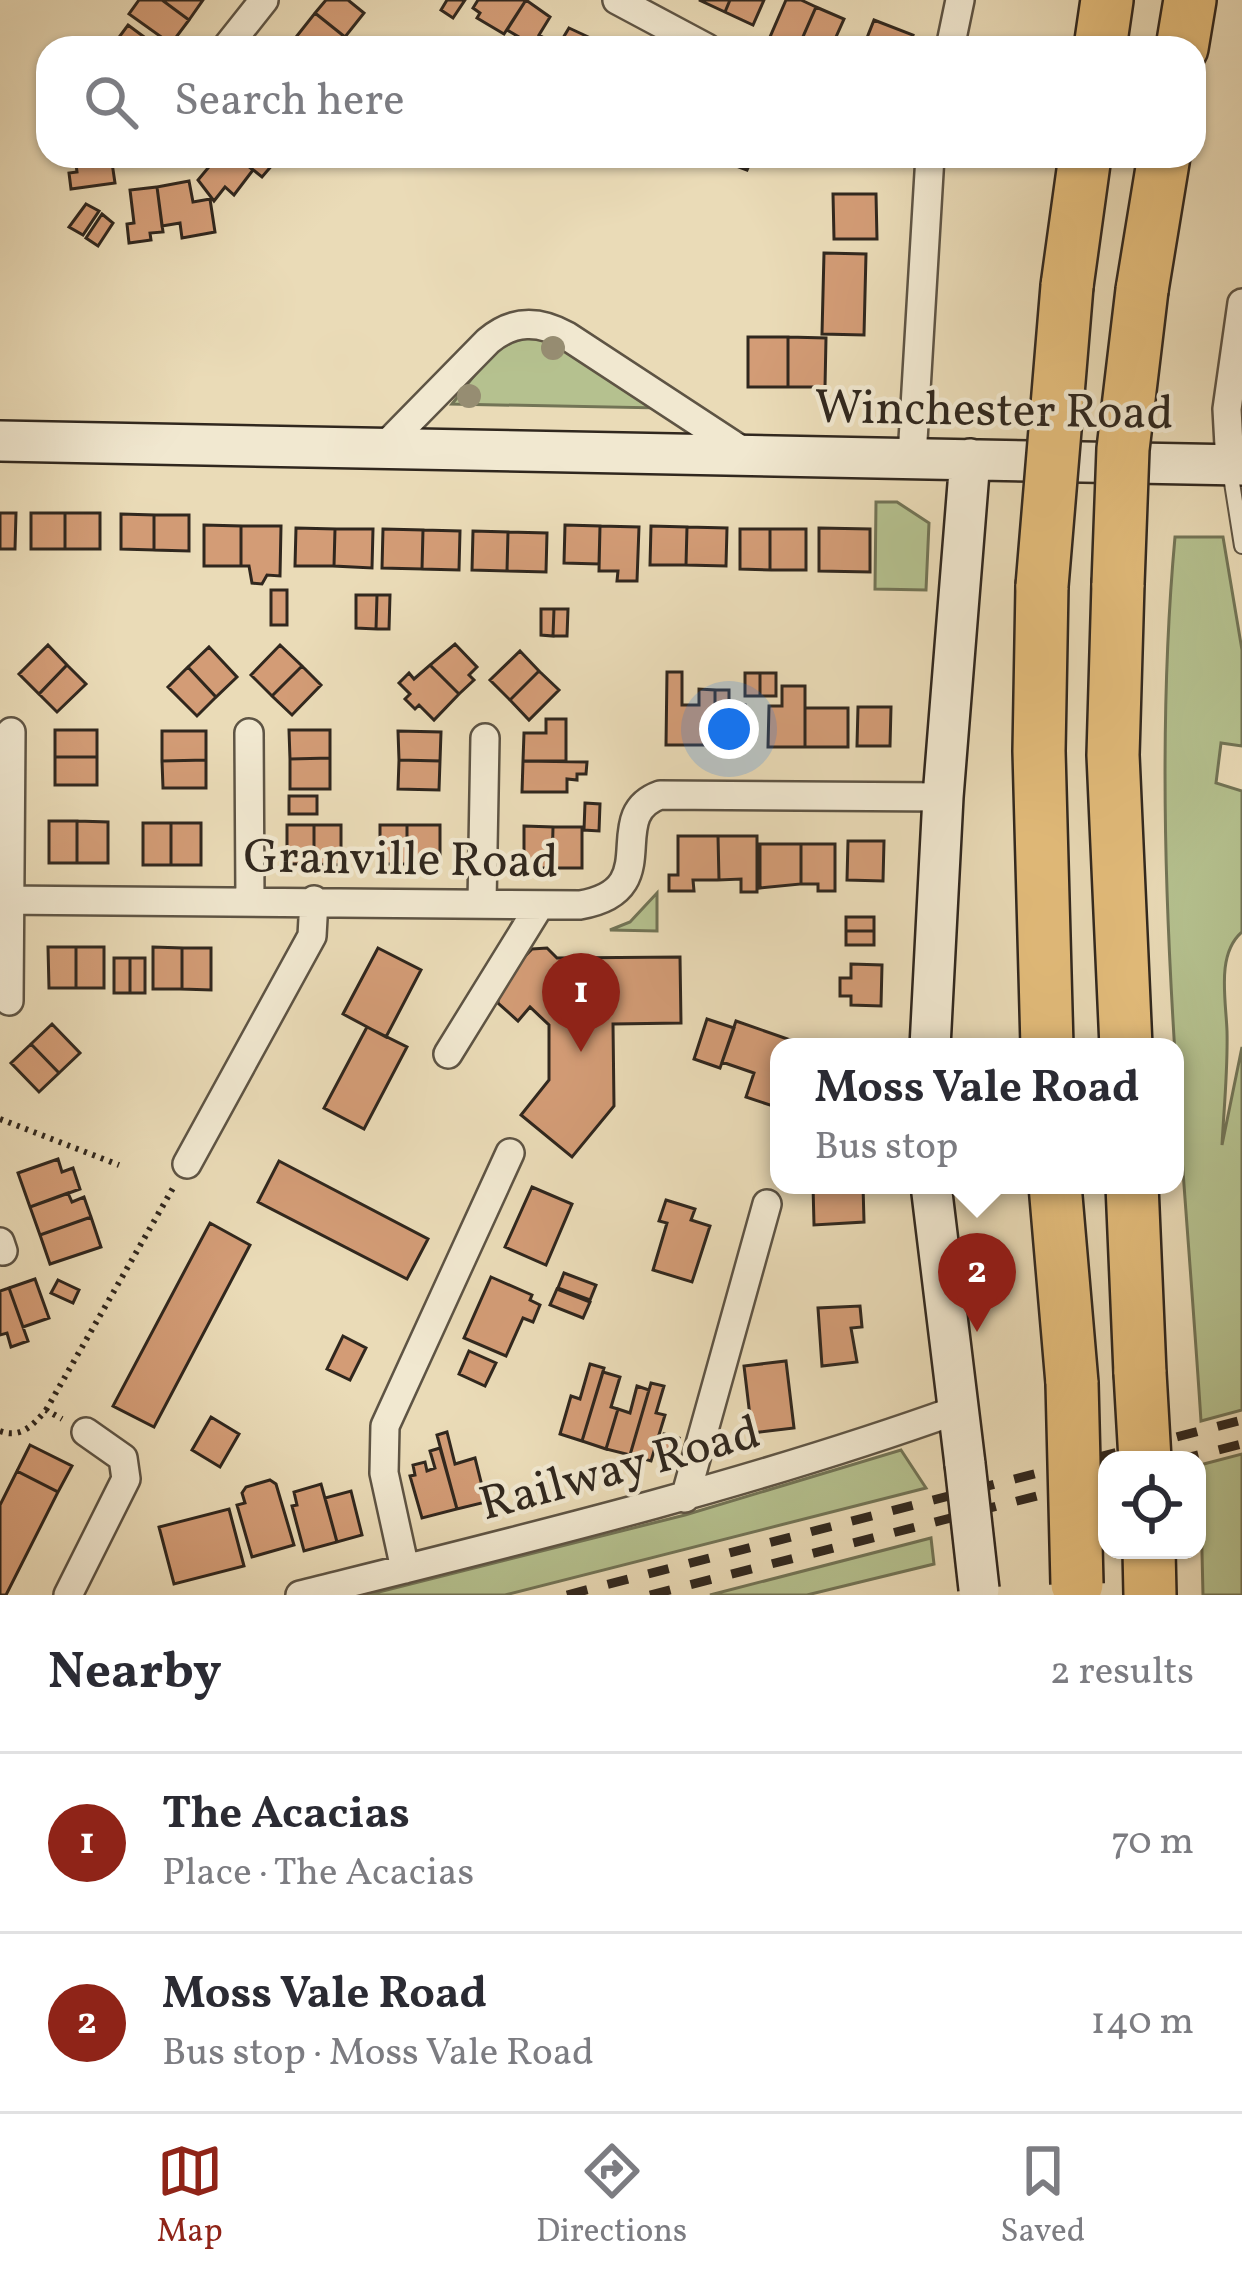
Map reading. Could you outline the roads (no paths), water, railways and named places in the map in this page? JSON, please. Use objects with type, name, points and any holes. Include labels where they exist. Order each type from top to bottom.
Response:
[{"type":"highway","points":[[1102,36],[1107,0]]},
{"type":"highway","points":[[1184,36],[1190,0]]},
{"type":"highway","points":[[1047,1038],[1039,751],[1042,586],[1067,286],[1083,168]]},
{"type":"highway","points":[[1126,1038],[1113,755],[1123,449],[1162,168]]},
{"type":"highway","points":[[1055,1194],[1072,1383],[1077,1589]]},
{"type":"highway","points":[[1132,1194],[1144,1451]]},
{"type":"street","points":[[236,36],[264,0]]},
{"type":"street","points":[[616,0],[684,36]]},
{"type":"street","points":[[952,36],[960,0]]},
{"type":"street","points":[[912,457],[929,168]]},
{"type":"street","points":[[1236,465],[1227,409],[1242,303]]},
{"type":"street","points":[[384,447],[488,340],[526,323],[567,336],[744,452]]},
{"type":"street","name":"Winchester Road","points":[[0,441],[1236,465]]},
{"type":"street","points":[[931,1038],[970,459]]},
{"type":"street","points":[[9,1001],[5,900],[11,732]]},
{"type":"street","points":[[249,733],[250,900]]},
{"type":"street","points":[[482,903],[485,738]]},
{"type":"street","name":"Granville Road","points":[[5,900],[580,905],[616,894],[626,879],[638,810],[646,800],[660,795],[944,797]]},
{"type":"street","points":[[187,1164],[312,936],[314,900]]},
{"type":"street","points":[[448,1054],[540,905]]},
{"type":"street","points":[[405,1569],[384,1473],[385,1426],[510,1154]]},
{"type":"street","points":[[932,1194],[980,1592]]},
{"type":"street","points":[[685,1498],[767,1204]]},
{"type":"street","name":"Railway Road","points":[[300,1595],[685,1498],[957,1410]]},
{"type":"street","points":[[68,1595],[126,1479],[123,1458],[115,1448],[86,1432]]},
{"type":"lane","points":[[1236,465],[1242,546]]},
{"type":"railway","points":[[567,1595],[1242,1420]]},
{"type":"railway","points":[[1206,1453],[1242,1444]]},
{"type":"railway","points":[[650,1595],[1098,1480]]},
{"type":"place","name":"The Acacias","points":[[581,1052]]},
{"type":"place","name":"Moss Vale Road","points":[[977,1332]]}]
